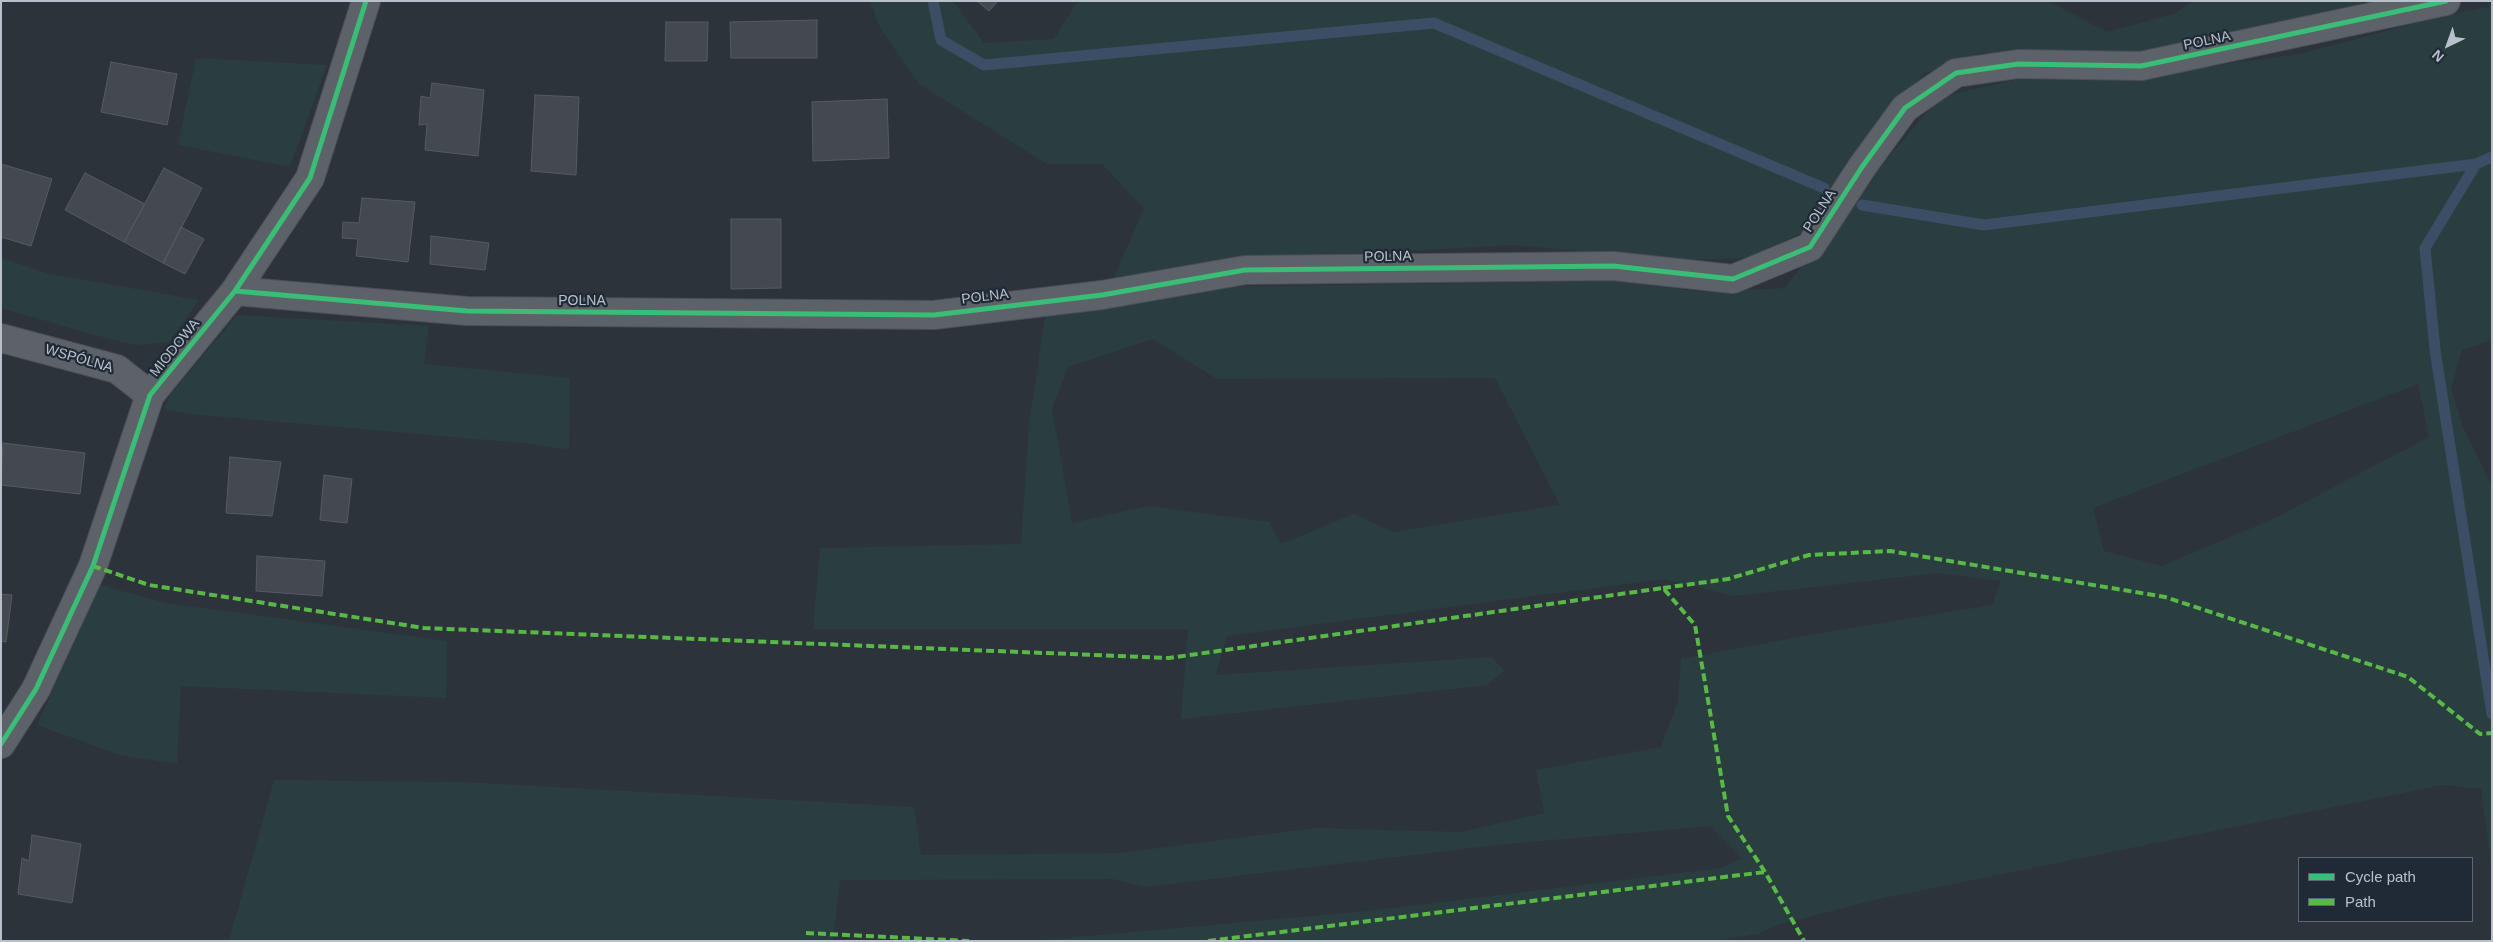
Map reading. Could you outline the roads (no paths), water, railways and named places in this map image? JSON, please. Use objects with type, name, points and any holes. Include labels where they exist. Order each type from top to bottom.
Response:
[{"type":"street","name":"MIODOWA","points":[[1,744],[36,689],[93,566],[150,395],[235,291],[310,178],[366,1]]},
{"type":"street","name":"POLNA","points":[[235,291],[467,311],[934,314],[1102,294],[1245,270],[1613,266],[1734,279],[1810,247],[1862,167],[1905,108],[1956,73],[2018,64],[2141,66],[2446,1]]},
{"type":"street","name":"WSPÓLNA","points":[[1,338],[117,369],[150,395]]},
{"type":"waterway","points":[[933,1],[941,40],[984,65],[1434,23],[1824,188]]},
{"type":"waterway","points":[[1862,205],[1984,225],[2476,164],[2492,157]]},
{"type":"waterway","points":[[2476,164],[2425,248],[2435,350],[2492,714]]}]
